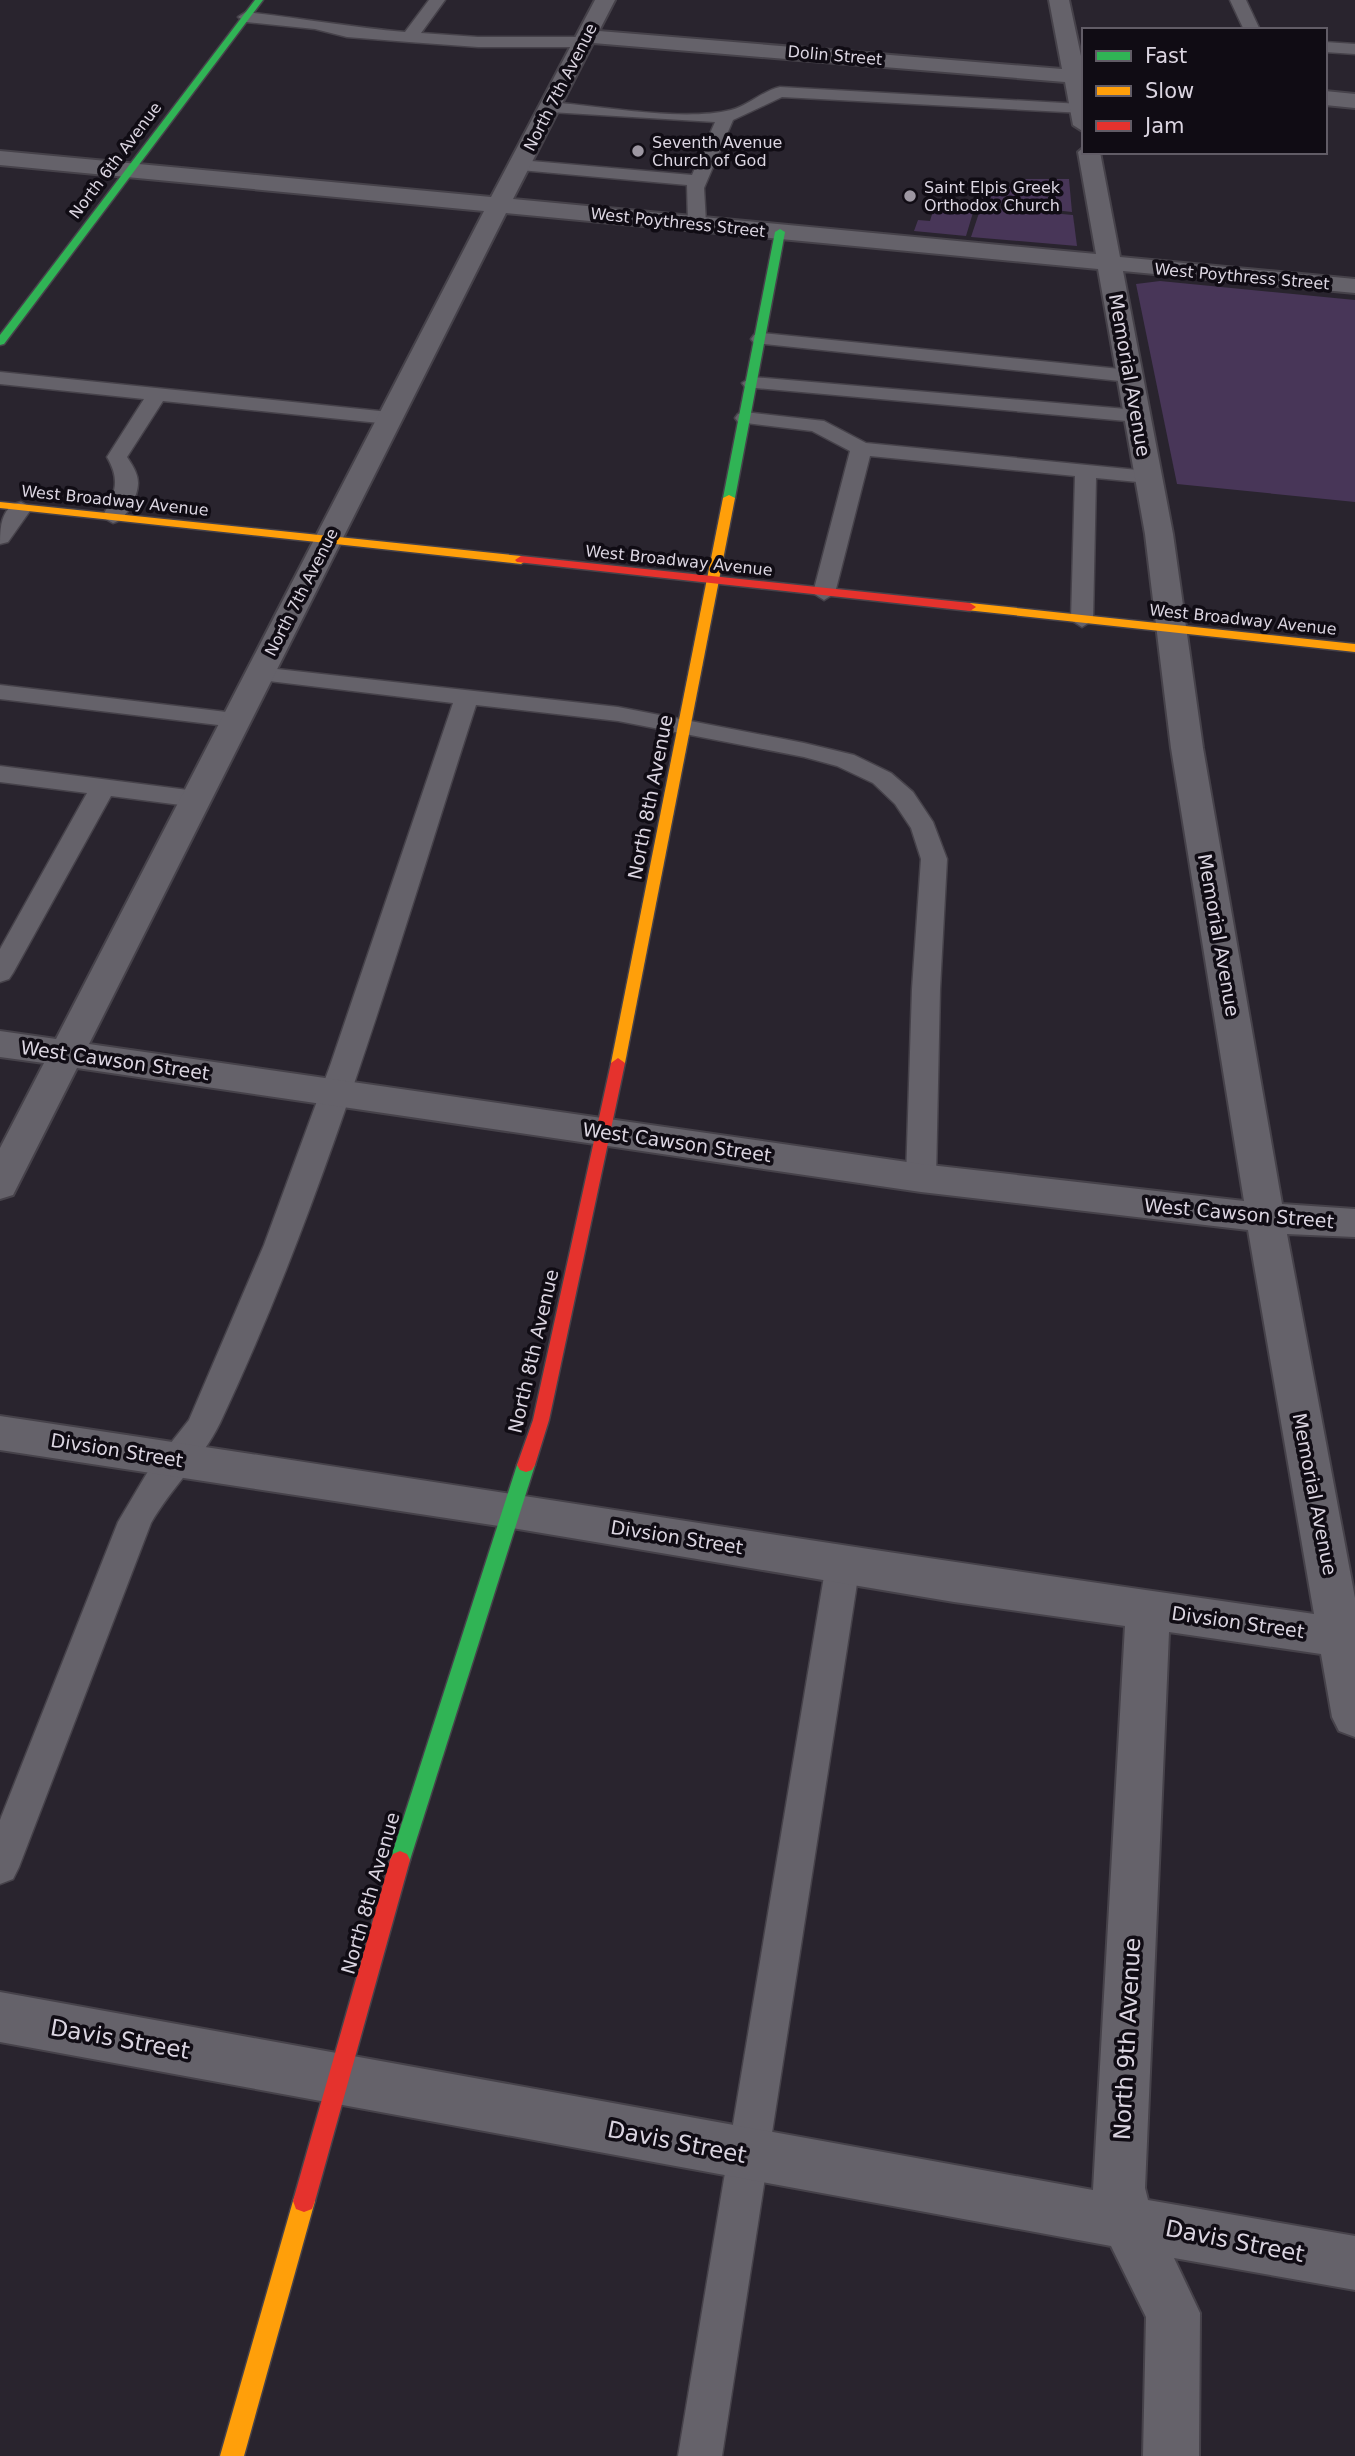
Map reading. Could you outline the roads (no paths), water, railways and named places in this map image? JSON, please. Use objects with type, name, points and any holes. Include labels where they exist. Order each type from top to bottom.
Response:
[{"type":"street","name":"North 6th Avenue","points":[[0,342],[6,325],[259,0]]},
{"type":"street","name":"North 7th Avenue","points":[[0,1185],[389,418],[605,0]]},
{"type":"street","points":[[1059,0],[1079,76],[1082,117]]},
{"type":"street","name":"Dolin Street","points":[[585,39],[1079,76]]},
{"type":"street","points":[[1327,98],[1355,101]]},
{"type":"street","name":"Memorial Avenue","points":[[1089,154],[1138,416],[1187,748],[1268,1218],[1289,1359],[1349,1638],[1355,1717]]},
{"type":"street","name":"West Poythress Street","points":[[0,158],[1355,286]]},
{"type":"street","name":"North 8th Avenue","points":[[232,2456],[340,2080],[408,1830],[541,1420],[604,1130],[746,418],[780,232]]},
{"type":"street","name":"West Broadway Avenue","points":[[11,507],[1355,648]]},
{"type":"street","name":"West Cawson Street","points":[[0,1044],[921,1178],[1268,1218],[1355,1223]]},
{"type":"street","name":"Divsion Street","points":[[0,1433],[512,1510],[843,1564],[1349,1638]]},
{"type":"street","name":"North 9th Avenue","points":[[1147,1610],[1119,2188],[1126,2220],[1173,2313],[1175,2340],[1171,2456]]},
{"type":"street","name":"Davis Street","points":[[0,2017],[750,2156],[1126,2220],[1355,2263]]},
{"type":"lane","points":[[409,37],[437,0]]},
{"type":"lane","points":[[1238,0],[1251,28]]},
{"type":"lane","points":[[246,17],[315,24],[347,32],[409,37],[517,44],[585,39]]},
{"type":"lane","points":[[1327,47],[1355,49]]},
{"type":"lane","points":[[550,107],[726,116],[737,114],[780,92],[1082,117]]},
{"type":"lane","points":[[697,223],[698,181],[726,116]]},
{"type":"lane","points":[[520,165],[698,181]]},
{"type":"lane","points":[[761,339],[1130,376]]},
{"type":"lane","points":[[0,378],[389,418]]},
{"type":"lane","points":[[752,383],[1138,416]]},
{"type":"lane","points":[[113,517],[129,486],[127,472],[117,457],[157,394]]},
{"type":"lane","points":[[746,418],[817,425],[861,449],[1148,477]]},
{"type":"lane","points":[[824,593],[861,449]]},
{"type":"lane","points":[[1082,620],[1086,471]]},
{"type":"lane","points":[[0,537],[11,507]]},
{"type":"lane","points":[[259,674],[618,715],[845,760],[882,778],[904,798],[924,828],[934,859],[926,989],[921,1178]]},
{"type":"lane","points":[[0,692],[236,720]]},
{"type":"lane","points":[[0,1867],[135,1522],[148,1496],[203,1426],[233,1356],[335,1092],[467,696]]},
{"type":"lane","points":[[0,774],[196,799]]},
{"type":"lane","points":[[0,973],[103,787]]},
{"type":"lane","points":[[700,2456],[750,2156],[805,1780],[843,1564]]},
{"type":"place","name":"Seventh Avenue Church of God","points":[[638,151]]},
{"type":"place","name":"Saint Elpis Greek Orthodox Church","points":[[910,196]]}]
